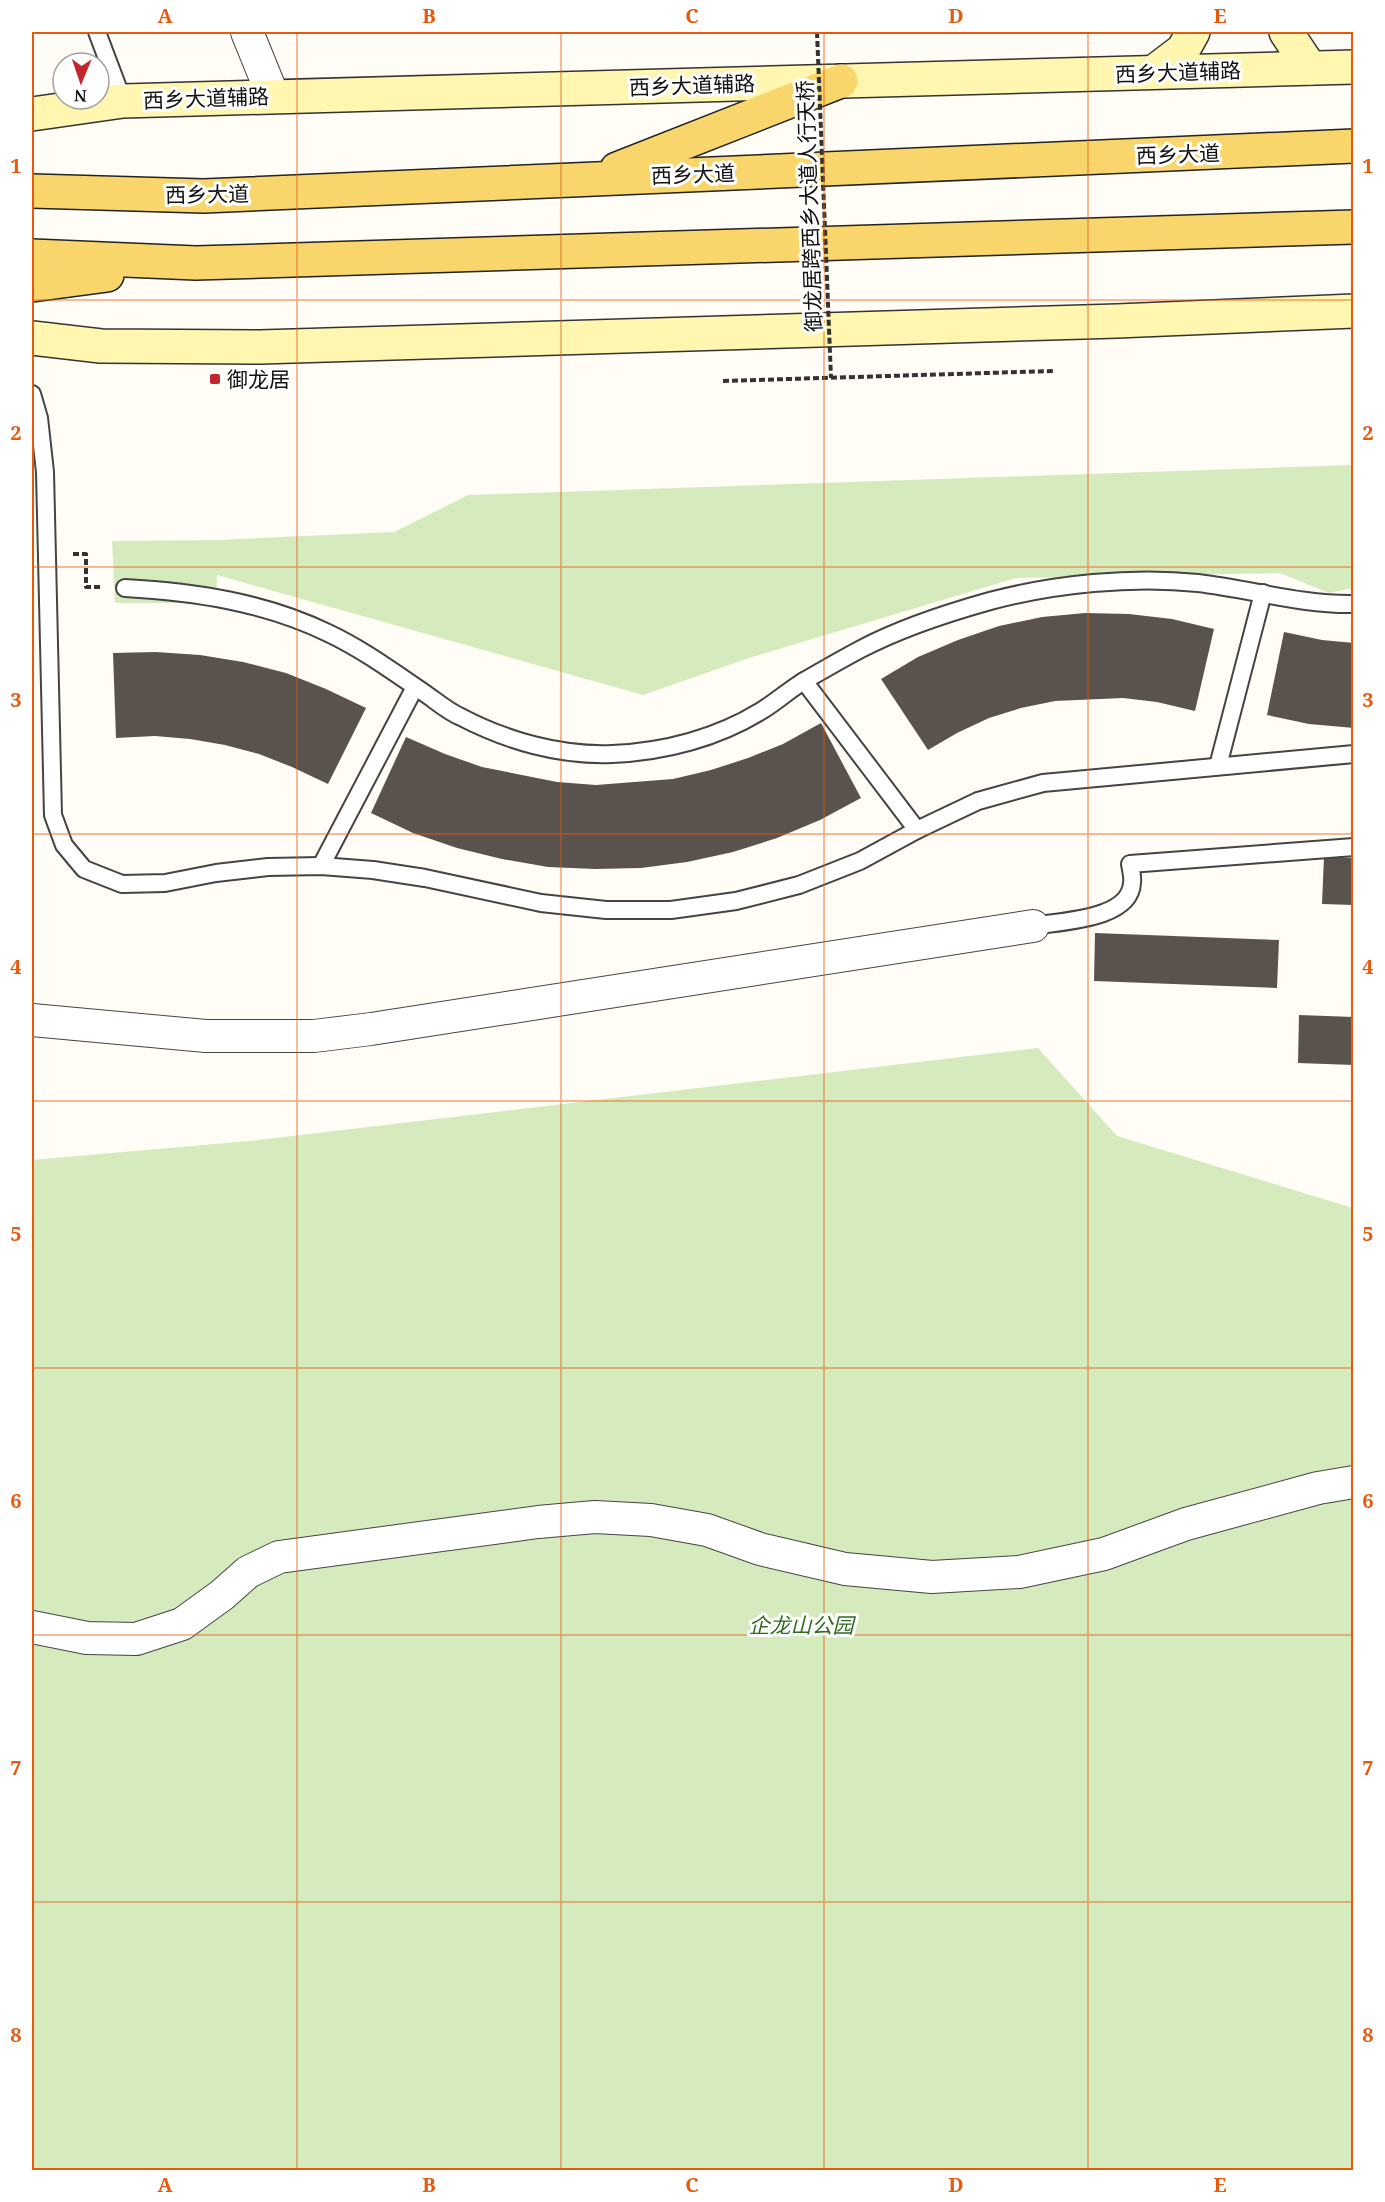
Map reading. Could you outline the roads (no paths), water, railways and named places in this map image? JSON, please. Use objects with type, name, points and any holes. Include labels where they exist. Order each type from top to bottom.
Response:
[{"type":"main road","points":[[594,178],[842,81]]},
{"type":"main road","name":"西乡大道","points":[[32,191],[204,196],[1353,146]]},
{"type":"main road","points":[[32,170],[204,196]]},
{"type":"main road","points":[[32,256],[195,263],[1353,227]]},
{"type":"main road","points":[[32,285],[195,263]]},
{"type":"street","points":[[247,32],[273,96]]},
{"type":"street","points":[[1154,72],[1183,50],[1193,32]]},
{"type":"street","points":[[1286,32],[1310,68]]},
{"type":"street","name":"西乡大道辅路","points":[[32,114],[123,101],[1353,67]]},
{"type":"street","points":[[32,338],[101,346],[260,346],[1105,322],[1353,312]]},
{"type":"street","points":[[32,1020],[206,1036],[314,1036],[383,1028],[1033,926]]},
{"type":"street","points":[[32,1627],[87,1638],[136,1639],[182,1624],[222,1595],[248,1572],[279,1557],[526,1523],[595,1516],[651,1520],[707,1530],[760,1549],[845,1569],[932,1577],[1019,1572],[1104,1554],[1186,1524],[1318,1488],[1353,1482]]},
{"type":"lane","points":[[97,32],[123,101]]},
{"type":"lane","points":[[32,393],[39,418],[44,463],[53,815],[64,845],[84,869],[123,884],[154,883],[268,867],[321,866],[373,870],[425,878],[541,903],[606,910],[671,910],[736,902],[799,885],[860,861],[978,801],[1042,783],[1353,754]]},
{"type":"lane","points":[[125,588],[177,591],[229,599],[278,613],[327,632],[372,657],[458,716],[507,738],[558,750],[610,754],[663,749],[713,735],[760,712],[804,681],[863,648],[926,621],[992,601],[1059,587],[1127,582],[1196,583],[1326,604],[1353,604]]},
{"type":"lane","points":[[1218,766],[1263,593]]},
{"type":"lane","points":[[804,681],[918,830]]},
{"type":"lane","points":[[321,866],[415,687]]},
{"type":"lane","points":[[1033,926],[1105,914],[1123,903],[1132,885],[1130,864],[1353,847]]},
{"type":"place","name":"御龙居","points":[[215,379]]},
{"type":"park label","name":"企龙山公园","points":[[801,1625]]}]
